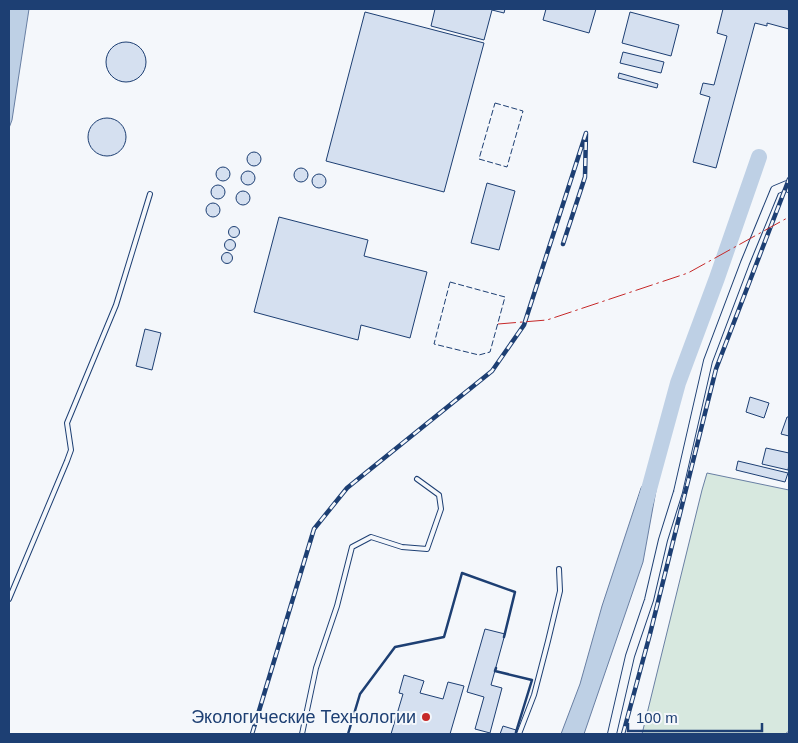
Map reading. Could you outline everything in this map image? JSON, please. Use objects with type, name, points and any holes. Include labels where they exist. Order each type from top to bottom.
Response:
[{"type":"street","points":[[612,734],[630,656],[649,600],[663,540],[678,492],[708,362],[775,190],[787,185],[789,188]]},
{"type":"lane","points":[[9,600],[67,462],[71,450],[67,423],[116,305],[150,194]]},
{"type":"lane","points":[[302,734],[316,668],[337,606],[352,547],[370,537],[402,547],[427,549],[441,509],[439,495],[417,479]]},
{"type":"lane","points":[[519,734],[534,695],[560,592],[559,569]]},
{"type":"shaded area","points":[[707,473],[789,490],[789,731],[785,734],[642,734]]},
{"type":"water","points":[[9,9],[29,9],[12,120],[9,128]]},
{"type":"water","points":[[646,480],[657,485],[643,562],[584,734],[561,734],[580,684],[602,606],[641,488]]},
{"type":"building","points":[[435,9],[505,9],[504,13],[492,10],[484,40],[431,26]]},
{"type":"building","points":[[546,9],[596,9],[589,33],[543,20]]},
{"type":"building","points":[[723,9],[789,10],[789,29],[767,23],[767,26],[755,23],[716,168],[693,162],[710,97],[700,94],[703,83],[714,85],[727,36],[717,33]]},
{"type":"building","points":[[365,12],[484,43],[444,192],[326,161]]},
{"type":"building","points":[[630,12],[679,25],[671,56],[622,43]]},
{"type":"building","points":[[126,42],[140,48],[146,62],[140,76],[126,82],[112,76],[106,62],[112,48]]},
{"type":"building","points":[[623,52],[664,62],[661,73],[620,63]]},
{"type":"building","points":[[619,73],[658,84],[657,88],[618,78]]},
{"type":"building","points":[[107,118],[121,123],[126,137],[121,151],[107,156],[93,151],[88,137],[93,123]]},
{"type":"building","points":[[251,152],[257,152],[261,159],[257,166],[251,166],[247,162],[247,156]]},
{"type":"building","points":[[220,167],[226,167],[230,174],[226,181],[220,181],[216,177],[216,171]]},
{"type":"building","points":[[298,168],[304,168],[308,175],[304,182],[298,182],[294,178],[294,172]]},
{"type":"building","points":[[245,171],[251,171],[255,178],[251,185],[245,185],[241,181],[241,175]]},
{"type":"building","points":[[316,174],[322,174],[326,181],[322,188],[316,188],[312,184],[312,178]]},
{"type":"building","points":[[487,183],[515,191],[499,250],[471,243]]},
{"type":"building","points":[[215,185],[221,185],[225,192],[221,199],[215,199],[211,195],[211,189]]},
{"type":"building","points":[[240,191],[246,191],[250,198],[246,205],[240,205],[236,201],[236,195]]},
{"type":"building","points":[[210,203],[216,203],[220,210],[216,217],[210,217],[206,213],[206,207]]},
{"type":"building","points":[[279,217],[368,240],[364,256],[427,272],[410,338],[361,325],[358,340],[254,312]]},
{"type":"building","points":[[232,227],[236,227],[239,232],[238,236],[232,237],[229,234],[229,230]]},
{"type":"building","points":[[228,240],[232,240],[235,245],[234,249],[228,250],[225,247],[225,243]]},
{"type":"building","points":[[225,253],[229,253],[232,258],[231,262],[225,263],[222,260],[222,256]]},
{"type":"building","points":[[145,329],[161,333],[152,370],[136,366]]},
{"type":"building","points":[[750,397],[769,403],[764,418],[746,412]]},
{"type":"building","points":[[787,417],[789,417],[789,436],[781,434]]},
{"type":"building","points":[[766,448],[789,453],[788,470],[762,464]]},
{"type":"building","points":[[738,461],[788,473],[785,482],[736,470]]},
{"type":"building","points":[[485,629],[505,634],[491,685],[502,688],[490,733],[475,729],[484,697],[467,692]]},
{"type":"building","name":"Экологические Технологии","points":[[404,675],[424,681],[420,693],[443,699],[448,682],[464,686],[450,734],[391,734],[403,694],[399,693]]},
{"type":"building","points":[[503,726],[516,730],[515,734],[500,734]]},
{"type":"waterway","points":[[645,504],[678,383],[759,157]]},
{"type":"railway","points":[[252,734],[314,529],[347,488],[492,371],[524,325],[586,133],[585,177],[563,244]]},
{"type":"railway","points":[[623,734],[716,369],[789,179]]},
{"type":"fence","points":[[495,103],[523,111],[507,167],[479,159],[495,103]]},
{"type":"fence","points":[[450,282],[505,297],[490,352],[479,355],[434,344],[450,282]]},
{"type":"wall","points":[[348,734],[360,694],[395,647],[444,637],[462,573],[515,592],[504,637]]},
{"type":"wall","points":[[496,668],[495,671],[532,680],[516,732]]},
{"type":"power","points":[[498,324],[547,320],[688,273],[789,217]]},
{"type":"place","name":"Экологические Технологии","points":[[426,717]]}]
